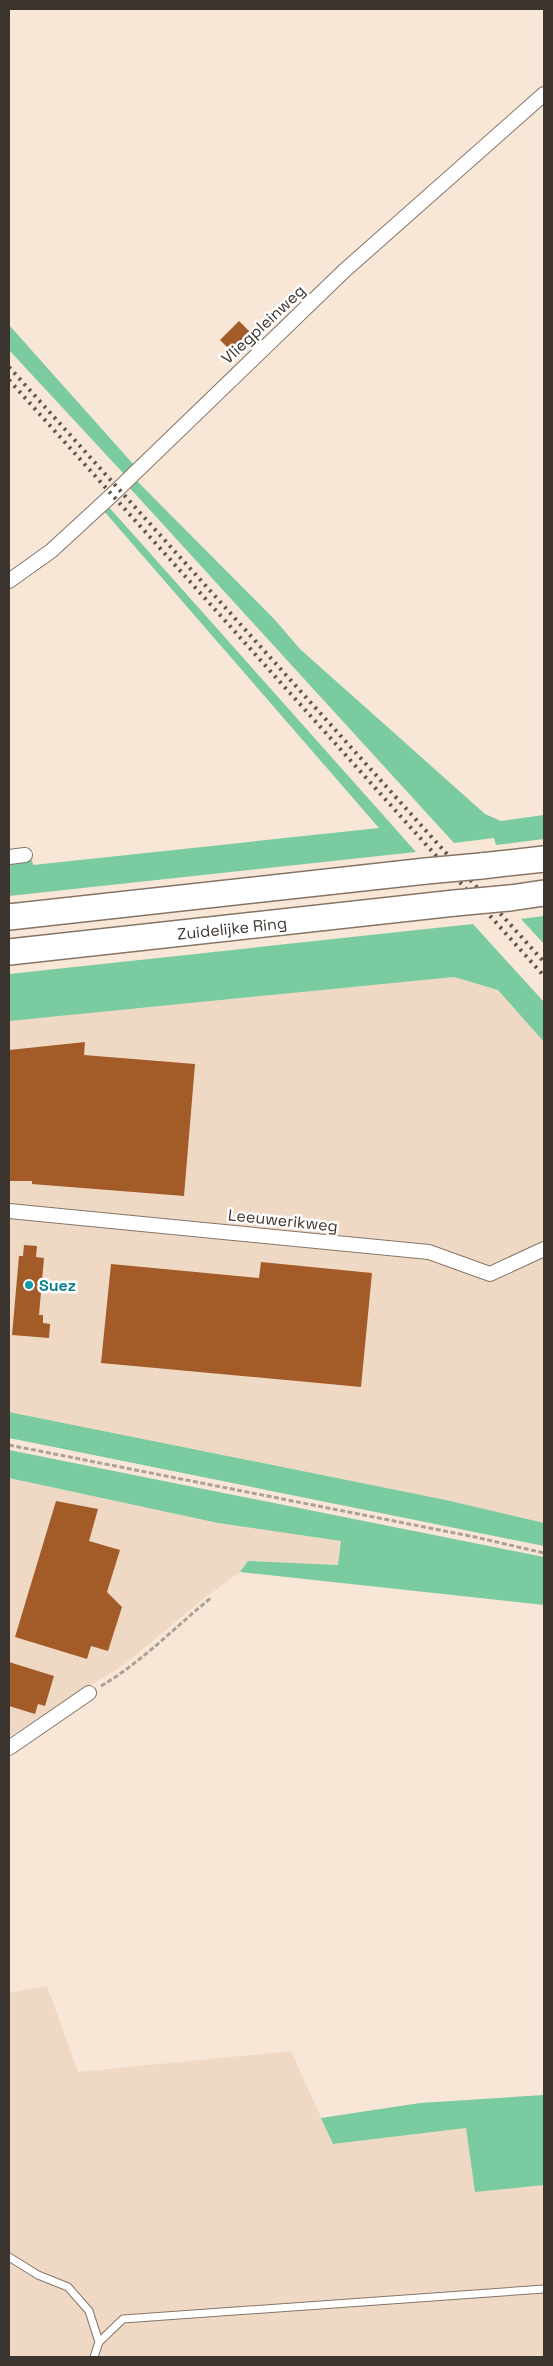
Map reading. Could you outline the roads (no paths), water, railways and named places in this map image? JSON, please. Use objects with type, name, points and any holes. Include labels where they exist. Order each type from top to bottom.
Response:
[{"type":"highway","points":[[9,917],[544,859]]},
{"type":"highway","name":"Zuidelijke Ring","points":[[9,952],[544,893]]},
{"type":"street","name":"Vliegpleinweg","points":[[9,580],[58,545],[344,271],[544,94]]},
{"type":"street","points":[[9,857],[25,855]]},
{"type":"street","name":"Leeuwerikweg","points":[[9,1211],[429,1252],[490,1274],[544,1248]]},
{"type":"street","points":[[9,1748],[89,1693]]},
{"type":"lane","points":[[9,2257],[38,2275],[68,2287],[89,2311],[99,2342]]},
{"type":"lane","points":[[94,2357],[99,2342],[123,2319],[544,2289]]},
{"type":"railway","points":[[9,367],[544,962]]},
{"type":"railway","points":[[9,380],[544,976]]},
{"type":"place","name":"Suez","points":[[29,1285]]}]
